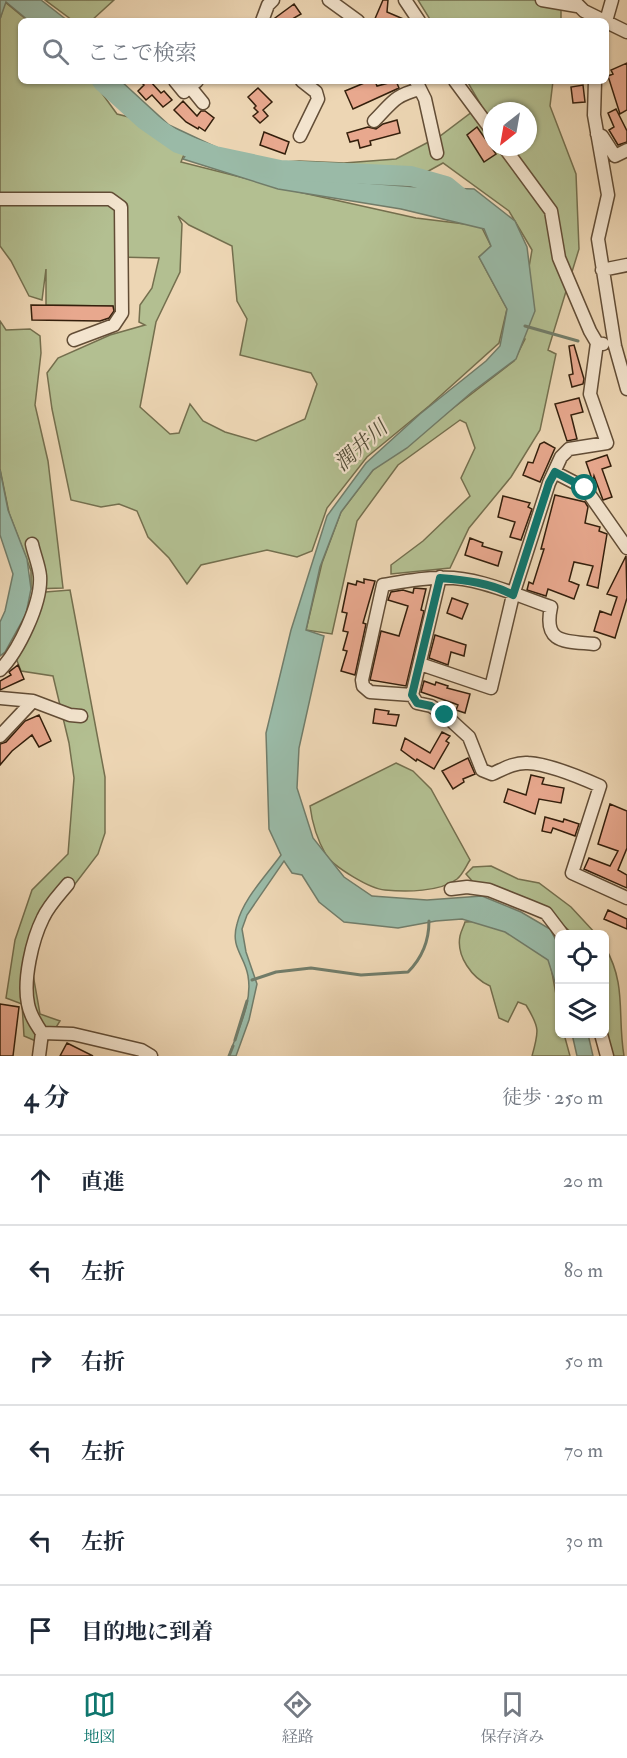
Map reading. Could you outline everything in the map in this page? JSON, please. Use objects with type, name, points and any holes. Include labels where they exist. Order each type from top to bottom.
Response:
[{"type":"street","points":[[263,18],[268,5],[273,0]]},
{"type":"street","points":[[329,0],[354,18]]},
{"type":"street","points":[[405,0],[417,18]]},
{"type":"street","points":[[542,0],[575,3],[584,11],[599,18]]},
{"type":"street","points":[[607,18],[612,0]]},
{"type":"street","points":[[609,22],[625,29]]},
{"type":"street","points":[[177,84],[184,92],[194,84],[203,103]]},
{"type":"street","points":[[300,136],[318,99],[316,92],[306,84]]},
{"type":"street","points":[[457,84],[483,119]]},
{"type":"street","points":[[595,84],[594,115],[608,195],[598,239],[615,346],[627,389]]},
{"type":"street","points":[[374,121],[390,102],[418,85],[425,99],[437,153]]},
{"type":"street","points":[[597,134],[602,136],[615,156],[627,150]]},
{"type":"street","points":[[420,664],[491,688],[513,595],[549,483],[561,457],[569,449],[607,443],[591,394],[597,343],[559,258],[551,211],[511,156]]},
{"type":"street","points":[[0,199],[110,198],[121,207],[122,313],[114,325],[74,340]]},
{"type":"street","points":[[602,270],[627,265]]},
{"type":"street","points":[[597,343],[615,346]]},
{"type":"street","points":[[555,472],[585,488],[627,548]]},
{"type":"street","points":[[0,670],[14,653],[39,591],[40,575],[32,544]]},
{"type":"street","points":[[440,578],[412,695],[417,703],[438,710],[469,737],[482,770],[492,774],[511,765],[527,763],[578,776],[600,786],[572,873],[627,898]]},
{"type":"street","points":[[412,695],[370,692],[363,686],[362,680],[383,585],[440,578],[473,581],[551,607],[548,622],[552,633],[560,640],[594,644]]},
{"type":"street","points":[[0,698],[33,701],[70,715],[81,716]]},
{"type":"street","points":[[0,735],[33,701]]},
{"type":"street","points":[[39,1056],[42,1034],[32,1017],[28,1004],[26,982],[42,920],[68,884]]},
{"type":"street","points":[[451,889],[467,887],[489,890],[546,913],[559,930]]},
{"type":"street","points":[[42,1034],[73,1034],[141,1050],[151,1056]]},
{"type":"street","points":[[602,1038],[607,1056]]},
{"type":"shaded area","points":[[0,0],[41,0],[64,18],[25,18],[6,2],[0,19]]},
{"type":"shaded area","points":[[45,0],[114,0],[94,18],[69,18]]},
{"type":"shaded area","points":[[418,0],[561,0],[561,18],[429,18]]},
{"type":"shaded area","points":[[5,2],[24,18],[18,18],[18,84],[95,84],[117,114],[141,120],[187,147],[181,162],[299,192],[416,218],[481,226],[491,246],[479,257],[507,309],[499,343],[429,406],[367,457],[327,508],[312,551],[297,557],[267,550],[201,565],[187,584],[169,558],[148,537],[137,511],[119,504],[101,507],[71,500],[47,373],[58,358],[110,335],[145,325],[139,322],[140,305],[152,288],[159,258],[117,257],[116,322],[113,306],[46,305],[46,269],[42,300],[29,296],[11,261],[0,246],[0,206],[8,199],[0,194],[0,19]],"holes":[[[178,216],[189,225],[232,246],[237,301],[247,319],[240,355],[311,373],[317,384],[305,419],[256,441],[225,432],[203,421],[190,404],[179,433],[170,434],[140,407],[156,322],[180,272],[182,224]]]},
{"type":"shaded area","points":[[99,84],[124,84],[169,125],[278,176],[474,189],[515,221],[527,247],[535,311],[516,359],[472,392],[407,448],[373,470],[341,512],[320,567],[306,630],[324,636],[299,748],[297,788],[313,838],[344,877],[372,896],[427,900],[482,896],[521,912],[550,929],[555,938],[555,982],[548,960],[505,932],[462,919],[398,928],[344,922],[319,902],[302,875],[292,873],[284,861],[247,915],[242,929],[246,952],[257,984],[249,1020],[236,1056],[229,1056],[246,1007],[249,986],[235,932],[244,906],[281,855],[269,829],[266,733],[291,630],[327,516],[366,463],[420,414],[486,361],[500,346],[507,309],[479,257],[491,246],[484,229],[401,209],[278,189],[183,159],[190,149],[228,158],[125,113]]},
{"type":"shaded area","points":[[469,84],[553,84],[550,106],[576,174],[579,249],[548,350],[556,354],[540,430],[511,477],[469,528],[450,568],[391,574],[391,565],[423,541],[470,496],[461,478],[475,448],[466,423],[460,420],[398,465],[357,521],[332,634],[306,630],[322,563],[341,512],[373,470],[514,361],[525,339],[517,335],[532,250],[509,211],[443,163],[396,189],[287,184],[272,163],[299,161],[344,163],[396,159],[440,136],[481,105]]},
{"type":"shaded area","points":[[0,321],[6,330],[30,329],[40,336],[41,353],[35,405],[48,461],[63,588],[31,589],[31,571],[9,513],[0,469]]},
{"type":"shaded area","points":[[0,470],[8,510],[27,559],[31,589],[26,614],[5,652],[0,656],[0,622],[5,611],[13,574],[0,535]]},
{"type":"shaded area","points":[[70,590],[105,777],[105,833],[98,854],[49,918],[29,952],[40,1014],[60,1021],[45,1045],[24,1036],[22,1004],[6,998],[15,940],[32,890],[68,854],[74,778],[69,743],[53,676],[21,671],[14,653],[33,593]]},
{"type":"shaded area","points":[[396,763],[413,771],[431,789],[470,860],[459,877],[450,883],[422,890],[378,889],[362,882],[336,865],[326,855],[320,844],[310,806]]},
{"type":"shaded area","points":[[491,866],[518,879],[539,883],[571,907],[592,930],[568,930],[538,903],[474,883],[466,874],[473,867]]},
{"type":"shaded area","points":[[485,921],[520,934],[549,956],[555,989],[555,1038],[565,1038],[570,1056],[532,1056],[537,1030],[526,1005],[518,1002],[508,1022],[499,1018],[490,986],[477,978],[467,966],[460,951],[460,936],[465,922]]},
{"type":"shaded area","points":[[609,955],[619,987],[624,1056],[607,1056],[605,1038],[609,1038]]},
{"type":"shaded area","points":[[573,1038],[589,1038],[593,1056],[577,1056]]},
{"type":"building","points":[[383,0],[388,0],[387,12],[401,18],[375,18]]},
{"type":"building","points":[[294,4],[301,14],[294,18],[275,18]]},
{"type":"building","points":[[627,63],[627,110],[620,114],[609,79],[609,76],[613,74],[611,70]]},
{"type":"building","points":[[153,84],[161,93],[164,91],[172,100],[163,107],[152,95],[146,100],[138,91],[144,85]]},
{"type":"building","points":[[362,84],[376,84],[377,86],[397,84],[399,88],[353,109],[345,91]]},
{"type":"building","points":[[583,85],[585,102],[573,103],[571,87]]},
{"type":"building","points":[[258,88],[272,102],[263,110],[268,116],[260,123],[253,116],[258,112],[254,108],[256,106],[248,97]]},
{"type":"building","points":[[183,101],[197,116],[201,111],[205,111],[214,118],[205,131],[186,122],[174,110]]},
{"type":"building","points":[[616,109],[627,131],[627,142],[618,145],[609,130],[614,127],[608,113]]},
{"type":"building","points":[[397,120],[400,133],[370,141],[371,145],[360,148],[358,140],[350,142],[347,133],[368,127],[376,129],[383,124]]},
{"type":"building","points":[[477,127],[483,136],[483,156],[493,156],[484,162],[467,135]]},
{"type":"building","points":[[264,132],[289,142],[285,154],[260,145]]},
{"type":"building","points":[[31,305],[113,306],[114,311],[109,318],[100,321],[32,320]]},
{"type":"building","points":[[574,345],[584,379],[583,384],[572,387],[569,375],[573,374],[569,346]]},
{"type":"building","points":[[579,398],[583,412],[571,415],[577,439],[567,441],[555,404]]},
{"type":"building","points":[[544,442],[555,448],[540,482],[523,475],[528,462],[533,463],[540,444]]},
{"type":"building","points":[[607,455],[611,466],[602,469],[612,497],[603,500],[586,462]]},
{"type":"building","points":[[555,495],[585,502],[588,507],[585,523],[600,527],[599,531],[607,534],[598,588],[587,585],[593,566],[574,562],[569,581],[579,585],[574,599],[548,589],[546,596],[527,590],[529,582],[533,584],[544,549],[541,549]]},
{"type":"building","points":[[503,496],[530,503],[528,507],[532,509],[521,540],[510,537],[515,522],[498,517]]},
{"type":"building","points":[[470,538],[483,543],[482,546],[502,552],[498,566],[465,555]]},
{"type":"building","points":[[626,556],[627,598],[615,638],[594,631],[600,611],[611,615],[617,597],[607,594]]},
{"type":"building","points":[[364,579],[375,581],[363,623],[366,624],[355,675],[341,671],[347,651],[343,650],[348,632],[343,631],[347,613],[342,612],[348,583],[356,585],[357,581],[364,583]]},
{"type":"building","points":[[414,588],[426,589],[421,610],[424,611],[406,686],[370,680],[381,631],[399,636],[408,606],[388,600],[391,592],[403,590],[413,593]]},
{"type":"building","points":[[452,598],[468,604],[462,619],[447,613]]},
{"type":"building","points":[[435,635],[466,645],[464,656],[451,652],[448,665],[429,658]]},
{"type":"building","points":[[18,665],[24,679],[0,690],[0,681],[11,675],[9,672]]},
{"type":"building","points":[[424,681],[435,685],[436,682],[448,686],[447,688],[470,694],[465,713],[456,710],[458,705],[421,692]]},
{"type":"building","points":[[375,709],[399,715],[396,726],[373,723]]},
{"type":"building","points":[[39,715],[51,741],[39,747],[32,735],[12,751],[0,765],[0,744],[6,742],[25,721]]},
{"type":"building","points":[[442,732],[450,736],[446,741],[449,743],[434,769],[417,759],[416,761],[401,750],[405,738],[430,753]]},
{"type":"building","points":[[468,758],[475,774],[463,779],[464,782],[453,789],[442,771]]},
{"type":"building","points":[[531,775],[544,778],[542,784],[564,788],[561,803],[539,799],[535,814],[504,802],[508,789],[526,795]]},
{"type":"building","points":[[610,804],[627,811],[627,848],[618,870],[627,875],[627,888],[584,869],[589,858],[610,866],[618,851],[598,844]]},
{"type":"building","points":[[545,817],[563,822],[564,819],[579,824],[575,836],[553,828],[551,833],[542,831]]},
{"type":"building","points":[[608,910],[627,919],[627,929],[604,919]]},
{"type":"building","points":[[0,1004],[19,1007],[13,1056],[0,1056]]},
{"type":"building","points":[[67,1043],[93,1056],[60,1056]]},
{"type":"waterway","name":"潤井川","points":[[105,84],[145,120],[178,143],[215,156],[280,170],[411,176],[446,186],[468,204]]},
{"type":"waterway","points":[[525,326],[578,341]]},
{"type":"waterway","points":[[252,980],[276,972],[311,968],[361,975],[408,972],[424,949],[429,921]]},
{"type":"waterway","points":[[235,1040],[247,1001]]},
{"type":"waterway","points":[[229,1056],[233,1046]]},
{"type":"route","points":[[445,715],[431,706],[417,703],[412,695],[440,578],[473,581],[513,595],[549,483],[555,472],[585,488]]}]
